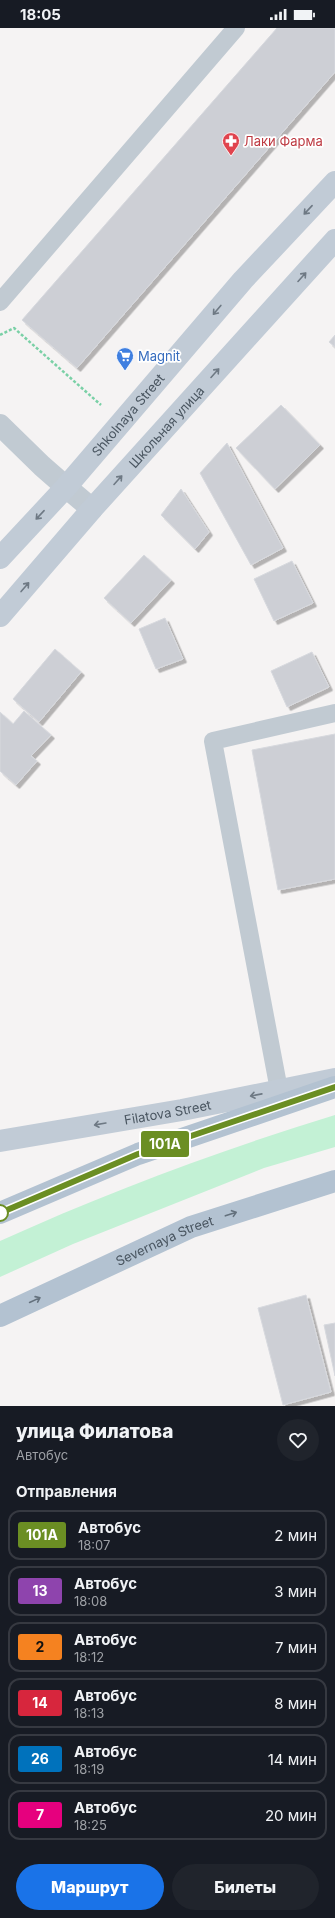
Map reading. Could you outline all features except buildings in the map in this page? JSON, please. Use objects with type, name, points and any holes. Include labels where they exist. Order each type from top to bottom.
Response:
[{"type":"main road","name":"Shkolnaya Street","points":[[0,558],[66,487],[243,280],[335,182]]},
{"type":"main road","name":"Школьная улица","points":[[0,616],[92,509],[335,240]]},
{"type":"main road","name":"Filatova Street","points":[[0,1141],[182,1110],[335,1079]]},
{"type":"main road","points":[[0,1213],[138,1154],[335,1087]]},
{"type":"main road","name":"Severnaya Street","points":[[0,1316],[191,1228],[335,1181]]},
{"type":"street","points":[[0,425],[42,466],[92,509]]},
{"type":"lane","points":[[0,302],[236,28]]},
{"type":"lane","points":[[279,1090],[213,741],[335,713]]},
{"type":"path","points":[[0,335],[14,328],[101,405]]},
{"type":"green space","points":[[335,1115],[335,1147],[264,1168],[73,1244],[0,1277],[0,1241],[123,1189],[207,1157]]},
{"type":"bus line","name":"101А","points":[[0,1213],[138,1154],[335,1087]]},
{"type":"place","name":"Лаки Фарма","points":[[231,156]]},
{"type":"place","name":"Magnit","points":[[125,371]]}]
